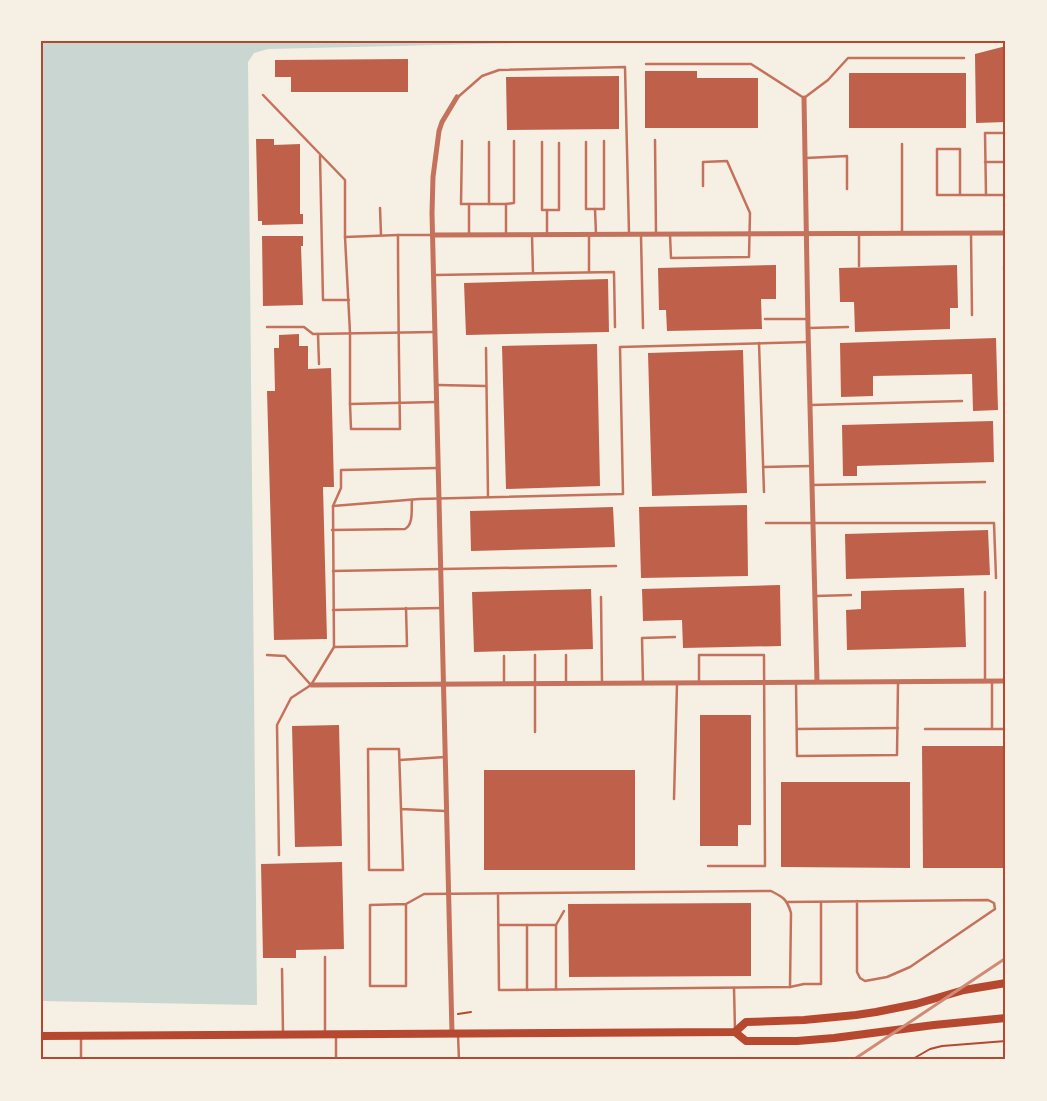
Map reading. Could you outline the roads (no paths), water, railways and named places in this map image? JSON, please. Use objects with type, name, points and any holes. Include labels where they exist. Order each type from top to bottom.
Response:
[{"type":"main road","points":[[41,1036],[735,1032],[746,1022],[804,1020],[876,1012],[916,1004],[964,990],[1006,982]]},
{"type":"main road","points":[[735,1032],[746,1042],[797,1040],[856,1036],[934,1025],[1006,1018]]},
{"type":"street","points":[[455,1033],[452,1014],[432,190],[439,131],[442,122],[457,98]]},
{"type":"street","points":[[804,98],[817,681]]},
{"type":"street","points":[[432,235],[1006,232]]},
{"type":"street","points":[[311,685],[1006,681]]},
{"type":"lane","points":[[646,64],[751,64],[804,98],[828,80],[848,58],[964,58]]},
{"type":"lane","points":[[457,98],[482,76],[499,70],[625,67],[629,234]]},
{"type":"lane","points":[[263,96],[345,180],[351,430],[400,428],[398,235]]},
{"type":"lane","points":[[986,195],[985,133],[1006,133]]},
{"type":"lane","points":[[655,140],[656,234]]},
{"type":"lane","points":[[462,141],[461,204],[514,203],[514,141]]},
{"type":"lane","points":[[586,142],[586,209],[604,209],[604,141]]},
{"type":"lane","points":[[489,142],[489,204]]},
{"type":"lane","points":[[542,142],[542,210],[559,210],[559,142]]},
{"type":"lane","points":[[902,144],[902,233]]},
{"type":"lane","points":[[960,195],[960,148],[937,148],[936,195],[960,195],[1006,195]]},
{"type":"lane","points":[[320,154],[323,300],[349,300]]},
{"type":"lane","points":[[805,158],[847,156],[847,190]]},
{"type":"lane","points":[[670,234],[671,258],[749,257],[750,212],[728,161],[703,162],[703,186]]},
{"type":"lane","points":[[985,162],[1006,162]]},
{"type":"lane","points":[[469,204],[469,235]]},
{"type":"lane","points":[[506,204],[506,235]]},
{"type":"lane","points":[[380,208],[381,236]]},
{"type":"lane","points":[[595,209],[596,234]]},
{"type":"lane","points":[[547,210],[548,235]]},
{"type":"lane","points":[[859,233],[860,266]]},
{"type":"lane","points":[[971,233],[972,315]]},
{"type":"lane","points":[[589,234],[589,272]]},
{"type":"lane","points":[[641,234],[643,328]]},
{"type":"lane","points":[[345,237],[432,235]]},
{"type":"lane","points":[[532,235],[533,273]]},
{"type":"lane","points":[[433,276],[614,272],[614,327]]},
{"type":"lane","points":[[1006,302],[1006,328]]},
{"type":"lane","points":[[765,319],[808,319]]},
{"type":"lane","points":[[268,327],[304,326],[313,334],[434,332]]},
{"type":"lane","points":[[808,328],[848,327]]},
{"type":"lane","points":[[318,334],[319,364]]},
{"type":"lane","points":[[332,506],[439,498],[623,494],[620,347],[808,342]]},
{"type":"lane","points":[[759,343],[764,492]]},
{"type":"lane","points":[[486,348],[488,497]]},
{"type":"lane","points":[[436,385],[486,386]]},
{"type":"lane","points":[[810,405],[962,401]]},
{"type":"lane","points":[[350,404],[436,402]]},
{"type":"lane","points":[[763,467],[811,466]]},
{"type":"lane","points":[[279,856],[277,725],[291,698],[311,685],[334,647],[332,506],[341,488],[341,470],[438,468]]},
{"type":"lane","points":[[812,485],[985,482]]},
{"type":"lane","points":[[332,530],[409,528],[412,500]]},
{"type":"lane","points":[[766,524],[994,523],[996,578]]},
{"type":"lane","points":[[332,571],[616,566]]},
{"type":"lane","points":[[985,592],[985,681]]},
{"type":"lane","points":[[815,596],[851,595]]},
{"type":"lane","points":[[601,597],[602,683]]},
{"type":"lane","points":[[334,647],[407,646],[406,608]]},
{"type":"lane","points":[[333,610],[442,608]]},
{"type":"lane","points":[[643,683],[642,638],[675,637]]},
{"type":"lane","points":[[535,655],[535,732]]},
{"type":"lane","points":[[566,655],[566,683]]},
{"type":"lane","points":[[700,682],[699,655],[764,655],[765,866],[708,866]]},
{"type":"lane","points":[[267,656],[285,656],[311,685]]},
{"type":"lane","points":[[504,656],[504,684]]},
{"type":"lane","points":[[796,682],[797,756],[897,756],[898,681]]},
{"type":"lane","points":[[992,681],[992,729]]},
{"type":"lane","points":[[674,799],[677,682]]},
{"type":"lane","points":[[797,729],[898,728]]},
{"type":"lane","points":[[925,729],[1006,729]]},
{"type":"lane","points":[[368,749],[400,749],[401,809],[403,870],[369,870],[368,749]]},
{"type":"lane","points":[[400,760],[445,757]]},
{"type":"lane","points":[[401,809],[447,811]]},
{"type":"lane","points":[[406,904],[406,986],[370,986],[370,905],[406,904],[424,894],[771,891],[788,902],[790,913],[790,987]]},
{"type":"lane","points":[[498,894],[499,990],[790,987],[804,984],[821,984],[821,902]]},
{"type":"lane","points":[[788,902],[821,902],[857,901],[988,900],[994,903],[995,909],[910,967],[887,977],[865,981],[860,978],[857,972],[857,901]]},
{"type":"lane","points":[[556,990],[556,925],[564,911]]},
{"type":"lane","points":[[499,925],[556,925]]},
{"type":"lane","points":[[527,925],[527,990]]},
{"type":"lane","points":[[325,957],[325,1034]]},
{"type":"lane","points":[[282,969],[283,1035]]},
{"type":"lane","points":[[734,988],[735,1032]]},
{"type":"lane","points":[[455,1033],[459,1060]]},
{"type":"lane","points":[[336,1034],[336,1060]]},
{"type":"lane","points":[[81,1036],[81,1060]]},
{"type":"railway","points":[[853,1060],[1006,958]]}]
